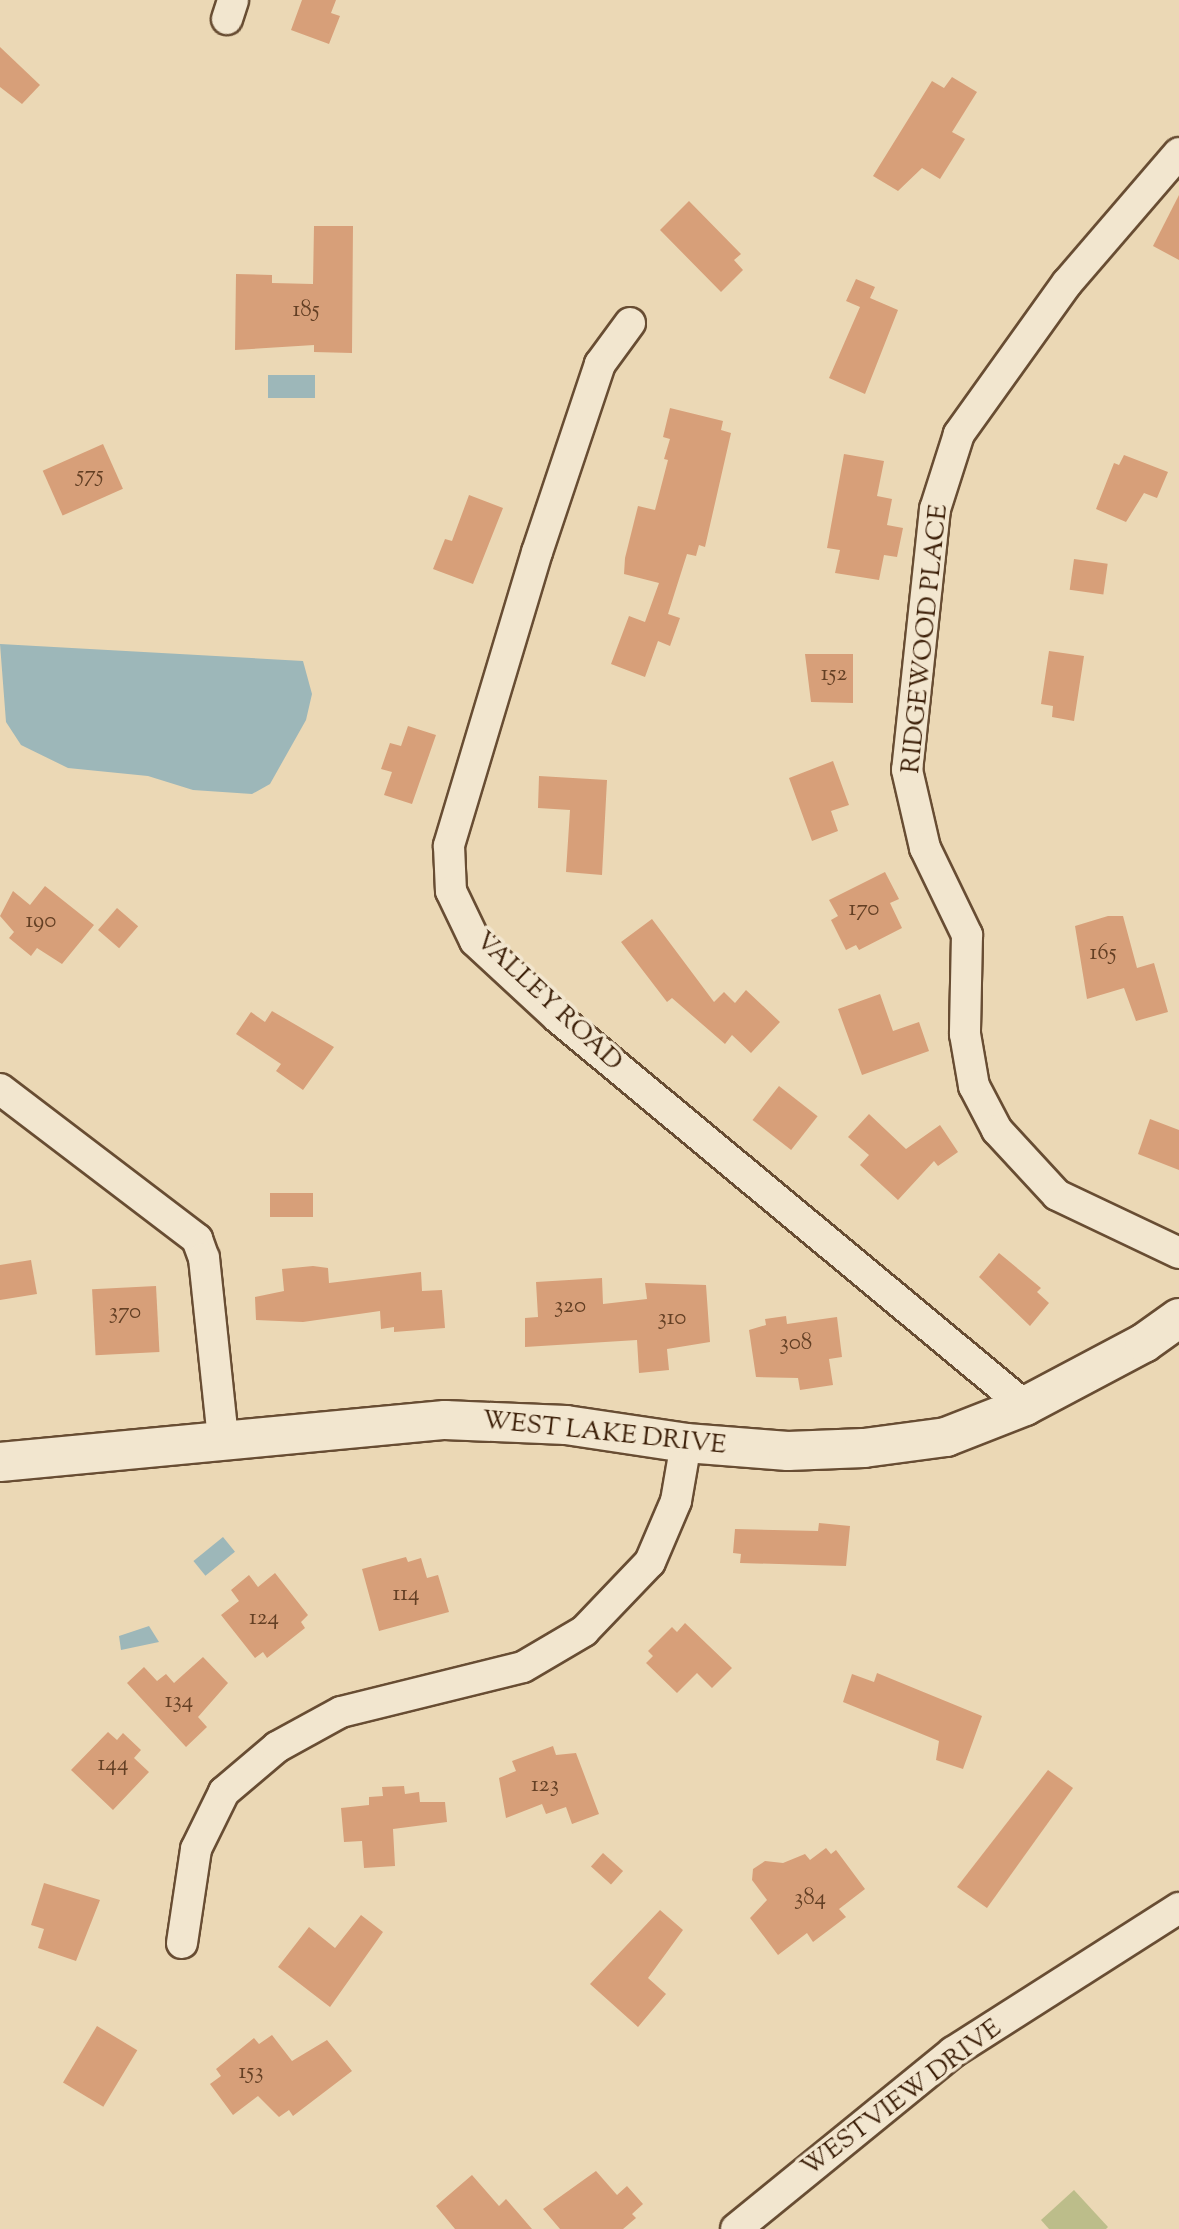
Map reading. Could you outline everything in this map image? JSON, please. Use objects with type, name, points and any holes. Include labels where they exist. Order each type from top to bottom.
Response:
[{"type":"main road","name":"WEST LAKE DRIVE","points":[[0,1462],[445,1420],[566,1425],[686,1443],[788,1451],[864,1448],[946,1437],[1025,1406],[1144,1343],[1179,1318]]},
{"type":"street","name":"RIDGEWOOD PLACE","points":[[1179,153],[1067,283],[959,434],[935,509],[907,770],[925,848],[967,934],[965,1034],[974,1086],[997,1130],[1058,1195],[1179,1253]]},
{"type":"street","name":"VALLEY ROAD","points":[[630,323],[600,364],[537,552],[449,846],[451,891],[475,941],[557,1017],[1025,1406]]},
{"type":"street","points":[[0,1089],[197,1239],[204,1258],[223,1440]]},
{"type":"street","points":[[183,1943],[195,1849],[224,1792],[277,1747],[341,1712],[523,1667],[584,1631],[650,1562],[676,1501],[686,1443]]},
{"type":"street","name":"WESTVIEW DRIVE","points":[[736,2229],[953,2052],[1179,1908]]},
{"type":"green space","points":[[1074,2190],[1108,2227],[1106,2229],[1049,2229],[1041,2220]]},
{"type":"water","points":[[268,375],[315,375],[315,398],[268,398]]},
{"type":"water","points":[[0,644],[303,661],[312,694],[306,720],[270,784],[252,794],[193,790],[148,776],[68,768],[21,745],[6,722]]},
{"type":"water","points":[[223,1537],[235,1552],[205,1576],[193,1561]]},
{"type":"water","points":[[149,1626],[159,1642],[121,1650],[119,1636]]},
{"type":"building","points":[[302,0],[336,0],[331,13],[340,16],[329,44],[291,30]]},
{"type":"building","points":[[0,47],[40,85],[22,104],[0,87]]},
{"type":"building","points":[[952,77],[977,92],[952,132],[965,139],[940,179],[922,168],[898,191],[873,176],[932,81],[944,88]]},
{"type":"building","points":[[1179,195],[1179,260],[1153,246]]},
{"type":"building","points":[[689,201],[741,254],[734,260],[743,270],[721,292],[660,230]]},
{"type":"building","points":[[314,226],[353,226],[352,353],[314,352],[314,345],[235,350],[236,274],[272,275],[272,283],[313,284]]},
{"type":"building","points":[[856,279],[875,287],[870,298],[898,310],[865,394],[829,378],[860,307],[846,301]]},
{"type":"building","points":[[670,408],[723,421],[721,430],[731,433],[705,547],[699,545],[696,556],[687,554],[668,614],[680,618],[670,646],[658,641],[645,677],[611,664],[629,616],[645,622],[659,583],[624,574],[625,558],[638,506],[655,510],[668,460],[664,459],[670,439],[663,437]]},
{"type":"building","points":[[103,444],[123,489],[63,516],[43,471]]},
{"type":"building","points":[[844,454],[884,461],[877,496],[892,499],[887,525],[903,528],[897,557],[884,555],[879,580],[835,573],[840,550],[827,548]]},
{"type":"building","points":[[1124,455],[1168,472],[1157,498],[1144,493],[1126,522],[1096,509],[1114,463],[1119,465]]},
{"type":"building","points":[[469,495],[503,508],[473,584],[433,569],[445,539],[452,541]]},
{"type":"building","points":[[1074,559],[1108,564],[1103,594],[1070,590]]},
{"type":"building","points":[[1049,651],[1084,656],[1074,721],[1052,717],[1053,706],[1041,704]]},
{"type":"building","points":[[805,654],[853,654],[853,703],[811,702]]},
{"type":"building","points":[[408,726],[436,735],[412,804],[384,795],[392,772],[381,769],[390,743],[401,746]]},
{"type":"building","points":[[833,761],[849,805],[831,811],[838,831],[812,841],[789,778]]},
{"type":"building","points":[[539,776],[607,780],[602,875],[566,872],[570,810],[538,808]]},
{"type":"building","points":[[885,872],[899,899],[890,903],[902,928],[859,950],[856,945],[846,950],[831,920],[838,916],[829,900]]},
{"type":"building","points":[[45,886],[94,925],[62,964],[37,948],[31,956],[9,938],[14,932],[0,916],[13,891],[30,905]]},
{"type":"building","points":[[117,908],[138,926],[119,948],[98,930]]},
{"type":"building","points":[[1108,916],[1123,916],[1137,968],[1154,963],[1168,1012],[1136,1021],[1124,988],[1087,999],[1075,926]]},
{"type":"building","points":[[652,919],[714,1002],[724,992],[735,1003],[746,990],[780,1022],[751,1053],[732,1035],[725,1044],[672,998],[667,1002],[621,942]]},
{"type":"building","points":[[880,994],[893,1031],[919,1022],[929,1051],[862,1075],[838,1009]]},
{"type":"building","points":[[272,1011],[334,1047],[303,1090],[276,1071],[281,1064],[236,1034],[251,1012],[265,1022]]},
{"type":"building","points":[[779,1086],[818,1116],[791,1150],[753,1120]]},
{"type":"building","points":[[869,1114],[906,1149],[940,1125],[958,1152],[938,1166],[934,1161],[898,1200],[860,1165],[869,1155],[848,1137]]},
{"type":"building","points":[[1150,1119],[1179,1130],[1179,1170],[1138,1154]]},
{"type":"building","points":[[270,1193],[313,1193],[313,1217],[270,1217]]},
{"type":"building","points":[[999,1253],[1041,1288],[1037,1292],[1049,1303],[1030,1326],[979,1277]]},
{"type":"building","points":[[31,1260],[37,1294],[0,1300],[0,1265]]},
{"type":"building","points":[[313,1266],[328,1268],[329,1283],[421,1272],[422,1291],[442,1290],[445,1328],[394,1332],[394,1327],[381,1329],[380,1311],[303,1322],[256,1320],[255,1297],[284,1291],[282,1269]]},
{"type":"building","points":[[602,1278],[603,1304],[647,1299],[645,1283],[706,1285],[710,1342],[667,1349],[669,1370],[639,1373],[637,1340],[525,1347],[525,1318],[538,1317],[536,1282]]},
{"type":"building","points":[[156,1286],[159,1352],[96,1355],[92,1289]]},
{"type":"building","points":[[786,1316],[787,1324],[837,1317],[842,1357],[829,1359],[833,1385],[800,1390],[798,1378],[756,1377],[749,1330],[766,1325],[765,1319]]},
{"type":"building","points":[[819,1523],[850,1526],[846,1566],[740,1563],[741,1554],[733,1553],[735,1529],[818,1531]]},
{"type":"building","points":[[406,1557],[408,1562],[421,1558],[427,1578],[438,1575],[449,1612],[379,1631],[362,1569]]},
{"type":"building","points":[[275,1573],[308,1615],[301,1622],[305,1628],[267,1658],[263,1652],[255,1658],[221,1615],[239,1601],[231,1590],[249,1575],[258,1587]]},
{"type":"building","points":[[685,1623],[732,1668],[712,1688],[697,1673],[677,1693],[646,1663],[653,1656],[648,1651],[672,1627],[677,1632]]},
{"type":"building","points":[[203,1657],[228,1683],[198,1717],[207,1727],[186,1747],[127,1683],[144,1667],[157,1681],[166,1674],[174,1683]]},
{"type":"building","points":[[877,1673],[982,1716],[963,1769],[936,1760],[939,1741],[843,1702],[852,1674],[874,1682]]},
{"type":"building","points":[[108,1732],[117,1740],[123,1733],[141,1750],[134,1758],[149,1772],[113,1810],[71,1770]]},
{"type":"building","points":[[553,1746],[556,1755],[576,1753],[599,1814],[572,1824],[566,1807],[546,1814],[542,1804],[506,1818],[499,1778],[516,1771],[512,1761]]},
{"type":"building","points":[[1048,1770],[1073,1788],[987,1908],[957,1887]]},
{"type":"building","points":[[404,1786],[405,1794],[419,1792],[420,1802],[445,1802],[447,1822],[393,1829],[395,1866],[364,1868],[362,1841],[344,1842],[341,1808],[369,1805],[369,1797],[383,1796],[382,1787]]},
{"type":"building","points":[[826,1848],[831,1854],[836,1850],[865,1889],[839,1909],[846,1917],[813,1942],[807,1933],[778,1955],[750,1918],[767,1900],[752,1880],[753,1869],[765,1861],[783,1863],[805,1854],[810,1860]]},
{"type":"building","points":[[603,1853],[623,1871],[611,1884],[591,1866]]},
{"type":"building","points":[[44,1883],[100,1900],[76,1961],[38,1948],[44,1929],[31,1925]]},
{"type":"building","points":[[660,1910],[683,1930],[648,1978],[666,1994],[638,2027],[590,1984]]},
{"type":"building","points":[[361,1915],[383,1932],[330,2007],[278,1967],[309,1927],[335,1948]]},
{"type":"building","points":[[97,2026],[137,2050],[103,2107],[63,2083]]},
{"type":"building","points":[[272,2035],[292,2061],[327,2040],[352,2071],[293,2116],[289,2110],[279,2117],[258,2096],[233,2115],[210,2084],[221,2076],[216,2069],[254,2038],[259,2044]]},
{"type":"building","points":[[596,2171],[617,2195],[627,2186],[643,2204],[632,2214],[636,2218],[623,2229],[560,2229],[543,2209]]},
{"type":"building","points":[[472,2175],[499,2206],[506,2199],[532,2229],[455,2229],[436,2206]]}]
